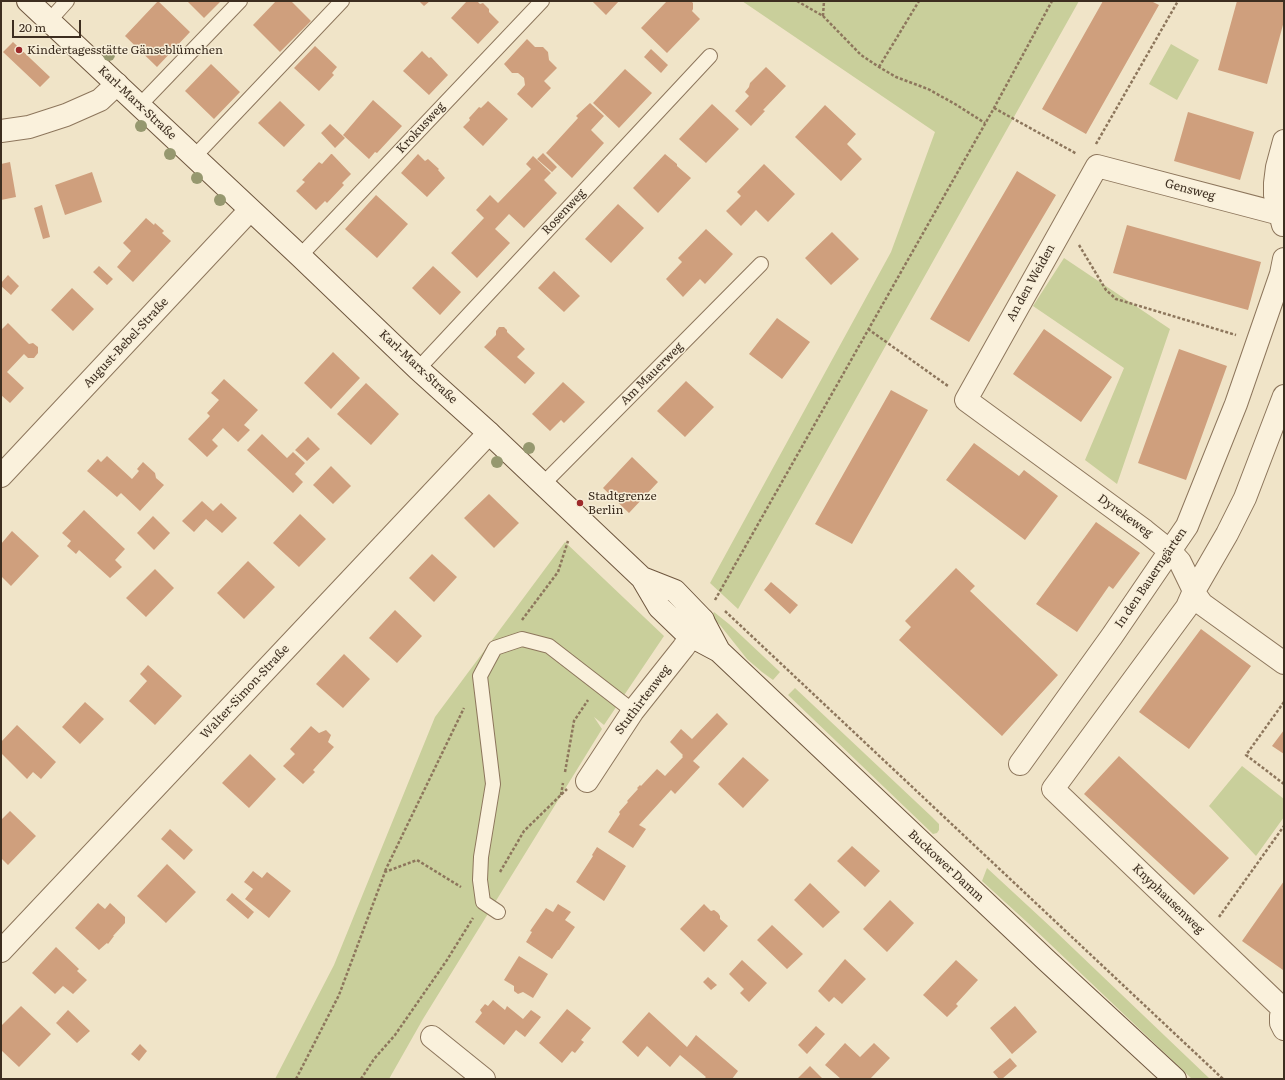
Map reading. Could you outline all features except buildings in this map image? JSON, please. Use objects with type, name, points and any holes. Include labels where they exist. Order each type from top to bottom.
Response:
[{"type":"street","name":"Karl-Marx-Straße","points":[[28,1],[642,578],[659,607],[674,621]]},
{"type":"street","points":[[1,131],[29,127],[66,114],[100,100],[117,84]]},
{"type":"street","points":[[1283,219],[1275,195],[1275,183],[1277,167],[1284,141]]},
{"type":"street","name":"Gensweg","points":[[1097,166],[1283,219]]},
{"type":"street","name":"An den Weiden","points":[[966,400],[1097,166]]},
{"type":"street","name":"August-Bebel-Straße","points":[[1,476],[250,210]]},
{"type":"street","name":"In den Bauerngärten","points":[[1020,764],[1112,636],[1187,526],[1220,444],[1281,274],[1284,259]]},
{"type":"street","points":[[1194,591],[1227,534],[1245,498],[1284,396]]},
{"type":"street","name":"Dyrekeweg","points":[[966,400],[1146,530],[1180,562],[1202,604],[1284,663]]},
{"type":"street","name":"Walter-Simon-Straße","points":[[1,950],[489,433]]},
{"type":"street","name":"Karl-Marx-Straße","points":[[642,578],[675,592],[694,620]]},
{"type":"street","name":"Knyphausenweg","points":[[1194,591],[1187,607],[1053,789],[1205,935],[1284,1008],[1281,1016],[1281,1023],[1284,1029]]},
{"type":"street","name":"Buckower Damm","points":[[674,621],[687,634],[694,620],[719,651],[1028,943],[1175,1079]]},
{"type":"street","name":"Stuthirtenweg","points":[[587,781],[633,711],[683,648],[694,620]]},
{"type":"street","points":[[432,1036],[484,1079]]},
{"type":"lane","points":[[49,21],[67,1]]},
{"type":"lane","points":[[139,106],[240,1]]},
{"type":"lane","points":[[194,157],[342,1]]},
{"type":"lane","name":"Krokusweg","points":[[300,256],[542,1]]},
{"type":"lane","name":"Rosenweg","points":[[418,369],[710,56]]},
{"type":"lane","name":"Am Mauerweg","points":[[543,484],[761,264]]},
{"type":"lane","points":[[498,912],[483,902],[480,880],[481,857],[493,784],[480,676],[495,648],[522,639],[549,646],[633,711]]},
{"type":"path","points":[[797,1],[823,16],[861,55],[879,67],[896,77],[928,89],[985,123]]},
{"type":"path","points":[[823,16],[824,1]]},
{"type":"path","points":[[879,67],[919,1]]},
{"type":"path","points":[[714,601],[994,108],[1052,1]]},
{"type":"path","points":[[1097,166],[1094,146],[1178,1]]},
{"type":"path","points":[[994,108],[1097,166]]},
{"type":"path","points":[[1065,222],[1106,290],[1116,299],[1257,342]]},
{"type":"path","points":[[868,329],[966,400]]},
{"type":"path","points":[[503,645],[558,572],[568,541]]},
{"type":"path","points":[[720,606],[1223,1079]]},
{"type":"path","points":[[296,1079],[339,995],[385,872],[480,676]]},
{"type":"path","points":[[565,773],[574,721],[589,699],[612,694]]},
{"type":"path","points":[[1284,702],[1246,755],[1284,784]]},
{"type":"path","points":[[561,795],[564,780]]},
{"type":"path","points":[[361,1079],[374,1060],[395,1035],[447,960],[524,831],[573,783],[587,781]]},
{"type":"path","points":[[1205,935],[1284,826]]},
{"type":"path","points":[[385,872],[417,860],[483,902]]},
{"type":"green space","points":[[742,1],[1079,1],[738,609],[710,583],[891,252],[935,132]]},
{"type":"green space","points":[[1171,44],[1199,60],[1177,100],[1149,84]]},
{"type":"green space","points":[[1064,258],[1170,329],[1117,484],[1085,460],[1124,368],[1033,306]]},
{"type":"green space","points":[[565,542],[664,636],[604,725],[594,717],[602,729],[423,1019],[389,1079],[275,1079],[334,965],[435,717]]},
{"type":"green space","points":[[714,612],[729,624],[780,672],[773,680],[747,659],[720,625],[711,617]]},
{"type":"green space","points":[[795,688],[939,824],[939,830],[937,833],[933,834],[788,695]]},
{"type":"green space","points":[[1242,766],[1284,799],[1284,817],[1256,856],[1209,806]]},
{"type":"green space","points":[[987,868],[1210,1079],[1192,1079],[982,881]]},
{"type":"place","name":"Kindertagesstätte Gänseblümchen","points":[[19,50]]},
{"type":"place","name":"Stadtgrenze Berlin","points":[[580,503]]}]
